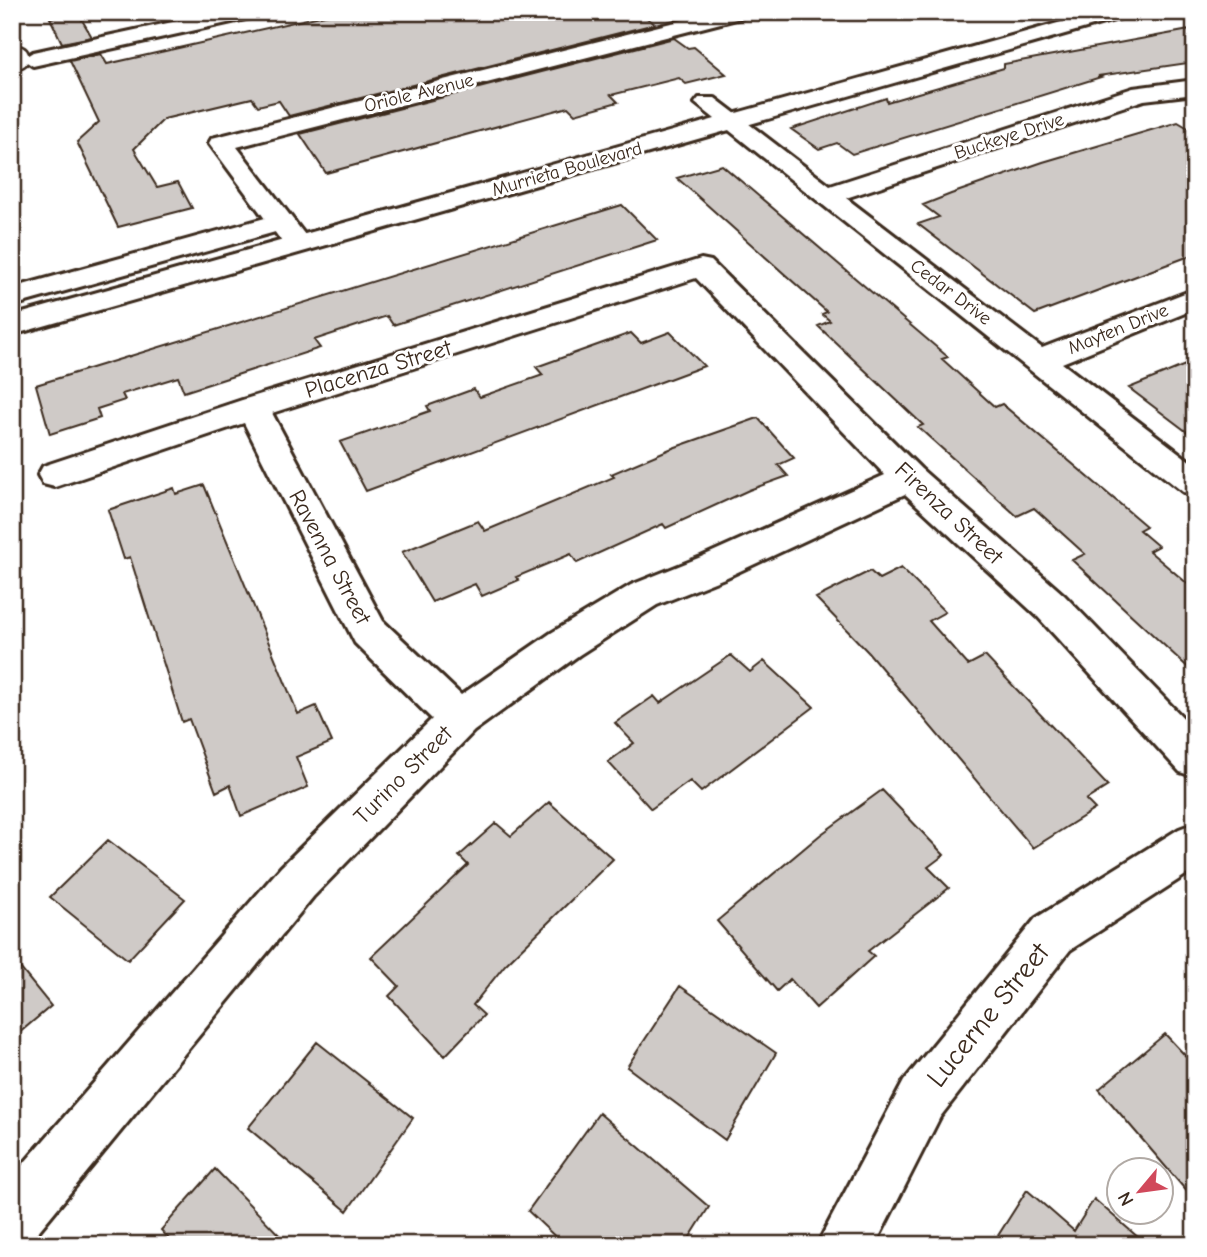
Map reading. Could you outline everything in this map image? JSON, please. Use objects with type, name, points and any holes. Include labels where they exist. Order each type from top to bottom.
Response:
[{"type":"street","points":[[131,12],[145,35]]},
{"type":"street","points":[[21,59],[250,12]]},
{"type":"street","name":"Oriole Avenue","points":[[298,244],[221,143],[741,12]]},
{"type":"street","name":"Murrieta Boulevard","points":[[12,327],[298,244],[733,109],[1121,12]]},
{"type":"street","name":"Buckeye Drive","points":[[827,196],[1141,93],[1195,87]]},
{"type":"street","name":"Cedar Drive","points":[[682,110],[707,103],[733,109],[827,196],[1041,360],[1195,483]]},
{"type":"street","points":[[12,297],[307,214]]},
{"type":"street","name":"Placenza Street","points":[[55,475],[253,408],[701,267]]},
{"type":"street","name":"Firenza Street","points":[[701,267],[909,478],[1051,606],[1195,760]]},
{"type":"street","name":"Mayten Drive","points":[[1041,360],[1195,298]]},
{"type":"street","name":"Ravenna Street","points":[[253,408],[369,632],[459,719]]},
{"type":"street","name":"Turino Street","points":[[12,1219],[297,882],[459,719],[565,644],[644,594],[714,567],[909,478]]},
{"type":"street","name":"Lucerne Street","points":[[845,1245],[922,1099],[1053,934],[1195,844]]},
{"type":"building","points":[[338,12],[639,12],[655,24],[289,116],[279,101],[258,106],[252,98],[164,119],[134,149],[157,187],[178,182],[192,208],[118,227],[77,142],[99,122],[70,61],[101,54],[107,64]]},
{"type":"building","points":[[78,13],[92,37],[62,43],[50,18]]},
{"type":"building","points":[[1195,29],[1195,62],[1098,76],[1101,77],[852,154],[837,143],[819,149],[791,129],[886,98],[887,102],[1004,68],[1004,64]]},
{"type":"building","points":[[674,38],[688,48],[694,47],[726,74],[686,84],[679,78],[611,95],[618,102],[575,114],[568,107],[326,173],[300,134]]},
{"type":"building","points":[[1178,122],[1195,132],[1195,254],[1035,314],[918,224],[939,217],[923,205],[951,194],[1043,162]]},
{"type":"building","points":[[722,165],[948,357],[942,359],[995,407],[1002,404],[1146,526],[1139,530],[1158,546],[1149,551],[1195,590],[1195,674],[1072,560],[1085,554],[1034,508],[1017,516],[918,427],[923,425],[818,326],[830,321],[822,314],[827,312],[677,178]]},
{"type":"building","points":[[622,205],[657,240],[393,325],[387,316],[314,340],[320,348],[184,392],[178,377],[122,394],[125,400],[97,409],[100,418],[50,434],[36,385]]},
{"type":"building","points":[[670,332],[704,366],[366,491],[340,442],[430,411],[427,406],[474,389],[480,397],[543,375],[536,367],[631,333],[641,343]]},
{"type":"building","points":[[1195,361],[1195,438],[1129,388]]},
{"type":"building","points":[[758,418],[794,458],[778,465],[788,476],[749,490],[666,528],[663,524],[577,563],[571,554],[516,577],[519,580],[482,596],[475,584],[432,602],[402,552],[478,521],[485,531],[614,477],[611,474],[670,449]]},
{"type":"building","points":[[204,485],[298,714],[316,706],[332,742],[296,757],[308,787],[241,816],[230,785],[216,792],[189,719],[182,722],[130,557],[124,559],[108,510],[174,488],[176,494]]},
{"type":"building","points":[[901,568],[945,612],[929,621],[968,665],[985,656],[1108,786],[1086,800],[1095,809],[1033,848],[868,652],[816,598],[870,571],[879,579]]},
{"type":"building","points":[[731,655],[750,672],[764,661],[814,707],[701,792],[690,781],[651,809],[608,762],[634,743],[615,723],[654,696],[660,703]]},
{"type":"building","points":[[882,790],[944,855],[928,867],[949,888],[868,951],[874,956],[816,1008],[790,979],[777,991],[717,921],[820,835]]},
{"type":"building","points":[[549,802],[613,859],[505,965],[473,1005],[484,1015],[445,1056],[389,996],[399,986],[371,957],[468,865],[459,856],[496,823],[511,836]]},
{"type":"building","points":[[108,840],[185,899],[128,960],[50,897]]},
{"type":"building","points":[[12,958],[51,1006],[12,1039]]},
{"type":"building","points":[[680,986],[776,1053],[725,1140],[627,1067]]},
{"type":"building","points":[[1165,1034],[1195,1066],[1195,1201],[1176,1179],[1176,1156],[1156,1156],[1099,1089]]},
{"type":"building","points":[[317,1042],[413,1118],[347,1211],[248,1128]]},
{"type":"building","points":[[599,1113],[709,1207],[685,1245],[564,1245],[528,1211]]},
{"type":"building","points":[[215,1169],[289,1245],[174,1245],[161,1230]]},
{"type":"building","points":[[1027,1190],[1074,1231],[1094,1199],[1106,1209],[1106,1226],[1125,1226],[1147,1245],[992,1245]]}]
